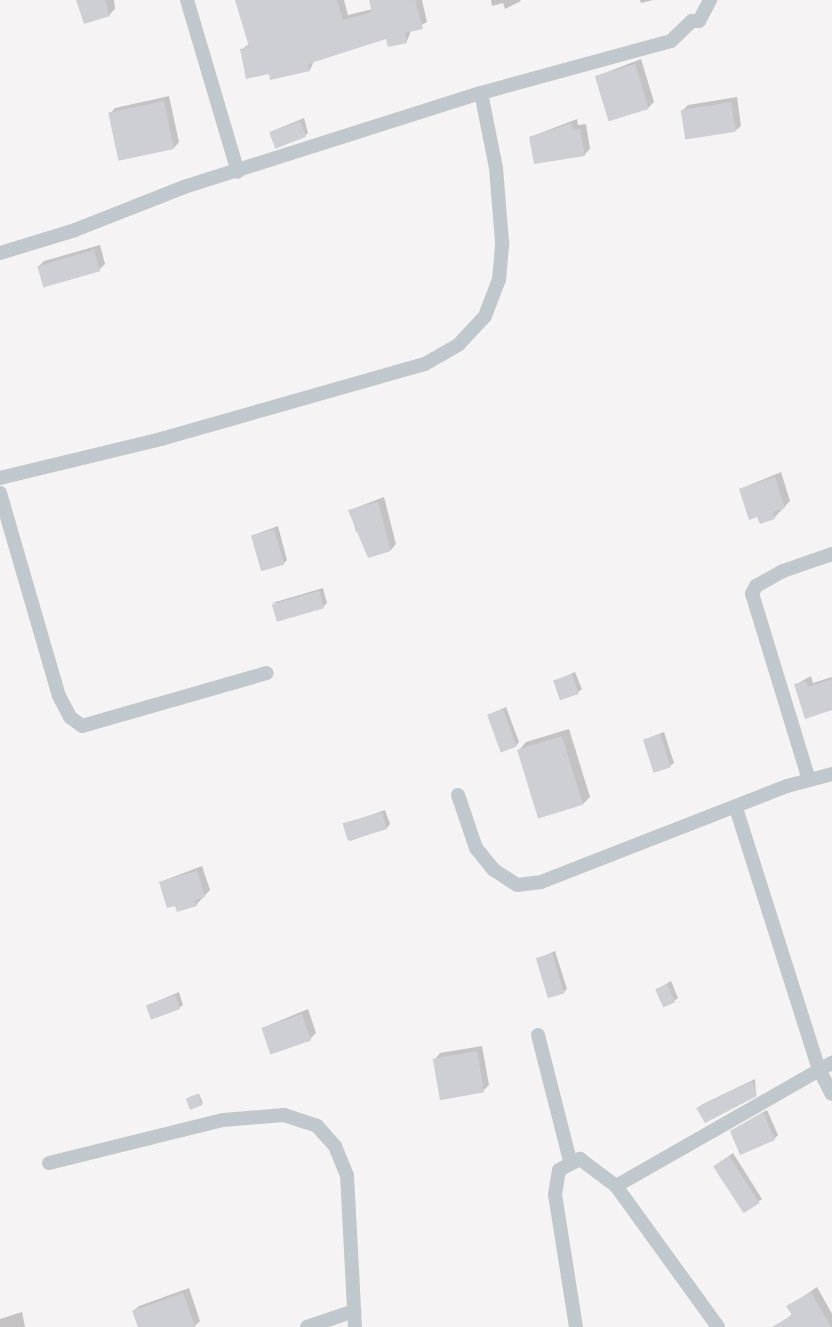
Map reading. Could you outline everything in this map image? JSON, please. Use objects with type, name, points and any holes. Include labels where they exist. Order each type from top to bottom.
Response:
[{"type":"street","points":[[186,0],[238,172]]},
{"type":"street","points":[[0,253],[184,187],[238,172],[481,93],[671,41],[692,20],[699,21],[710,0]]},
{"type":"street","points":[[0,478],[161,439],[415,366],[459,344],[485,316],[499,280],[502,242],[496,168],[481,93]]},
{"type":"street","points":[[0,492],[59,696],[70,717],[82,726],[267,673]]},
{"type":"street","points":[[810,780],[752,594],[756,586],[784,571],[832,554]]},
{"type":"street","points":[[458,795],[476,848],[494,870],[517,885],[541,882],[810,780],[832,774]]},
{"type":"street","points":[[736,808],[826,1066],[832,1094]]},
{"type":"street","points":[[538,1035],[570,1160]]},
{"type":"street","points":[[616,1186],[826,1066]]},
{"type":"street","points":[[49,1163],[223,1120],[284,1115],[317,1126],[335,1146],[347,1175],[355,1327]]},
{"type":"street","points":[[576,1327],[555,1195],[559,1170],[570,1160],[586,1161],[616,1186],[718,1327]]},
{"type":"street","points":[[307,1327],[354,1311]]},
{"type":"building","points":[[76,0],[105,0],[110,16],[84,24]]},
{"type":"building","points":[[235,0],[337,0],[343,20],[372,12],[369,0],[415,0],[423,29],[405,33],[407,43],[388,47],[386,39],[308,64],[310,71],[270,80],[269,74],[246,79],[240,49],[249,47]]},
{"type":"building","points":[[635,64],[649,109],[609,121],[595,76]]},
{"type":"building","points":[[164,101],[174,149],[118,161],[108,113]]},
{"type":"building","points":[[731,102],[736,132],[685,140],[681,110]]},
{"type":"building","points":[[300,121],[306,137],[275,149],[269,133]]},
{"type":"building","points":[[572,123],[573,130],[580,129],[585,156],[534,164],[529,137]]},
{"type":"building","points":[[94,250],[100,271],[43,287],[37,266]]},
{"type":"building","points":[[775,477],[785,508],[773,512],[775,519],[760,524],[757,517],[749,520],[739,489]]},
{"type":"building","points":[[378,502],[391,551],[368,558],[348,510]]},
{"type":"building","points":[[274,529],[284,565],[261,571],[251,536]]},
{"type":"building","points":[[319,591],[324,608],[277,622],[272,605]]},
{"type":"building","points":[[572,674],[579,694],[560,700],[553,681]]},
{"type":"building","points":[[832,679],[832,710],[805,719],[794,684],[806,681],[808,687]]},
{"type":"building","points":[[503,709],[517,747],[501,752],[487,715]]},
{"type":"building","points":[[660,734],[671,767],[654,773],[643,740]]},
{"type":"building","points":[[562,736],[583,805],[538,819],[517,750]]},
{"type":"building","points":[[382,812],[387,829],[348,841],[343,823]]},
{"type":"building","points":[[197,871],[205,897],[195,900],[197,906],[177,912],[175,906],[167,908],[159,882]]},
{"type":"building","points":[[552,953],[564,993],[548,998],[536,958]]},
{"type":"building","points":[[667,984],[675,1002],[663,1008],[655,989]]},
{"type":"building","points":[[175,995],[180,1009],[151,1020],[146,1006]]},
{"type":"building","points":[[302,1014],[311,1040],[270,1054],[261,1028]]},
{"type":"building","points":[[477,1051],[484,1092],[440,1100],[433,1059]]},
{"type":"building","points":[[752,1081],[757,1096],[705,1123],[696,1108]]},
{"type":"building","points":[[198,1094],[202,1105],[190,1110],[186,1098]]},
{"type":"building","points":[[763,1112],[775,1140],[740,1155],[730,1131]]},
{"type":"building","points":[[729,1156],[759,1203],[744,1213],[713,1166]]},
{"type":"building","points":[[811,1292],[831,1327],[772,1327],[792,1315],[786,1306]]},
{"type":"building","points":[[183,1293],[195,1327],[138,1327],[132,1311]]}]
